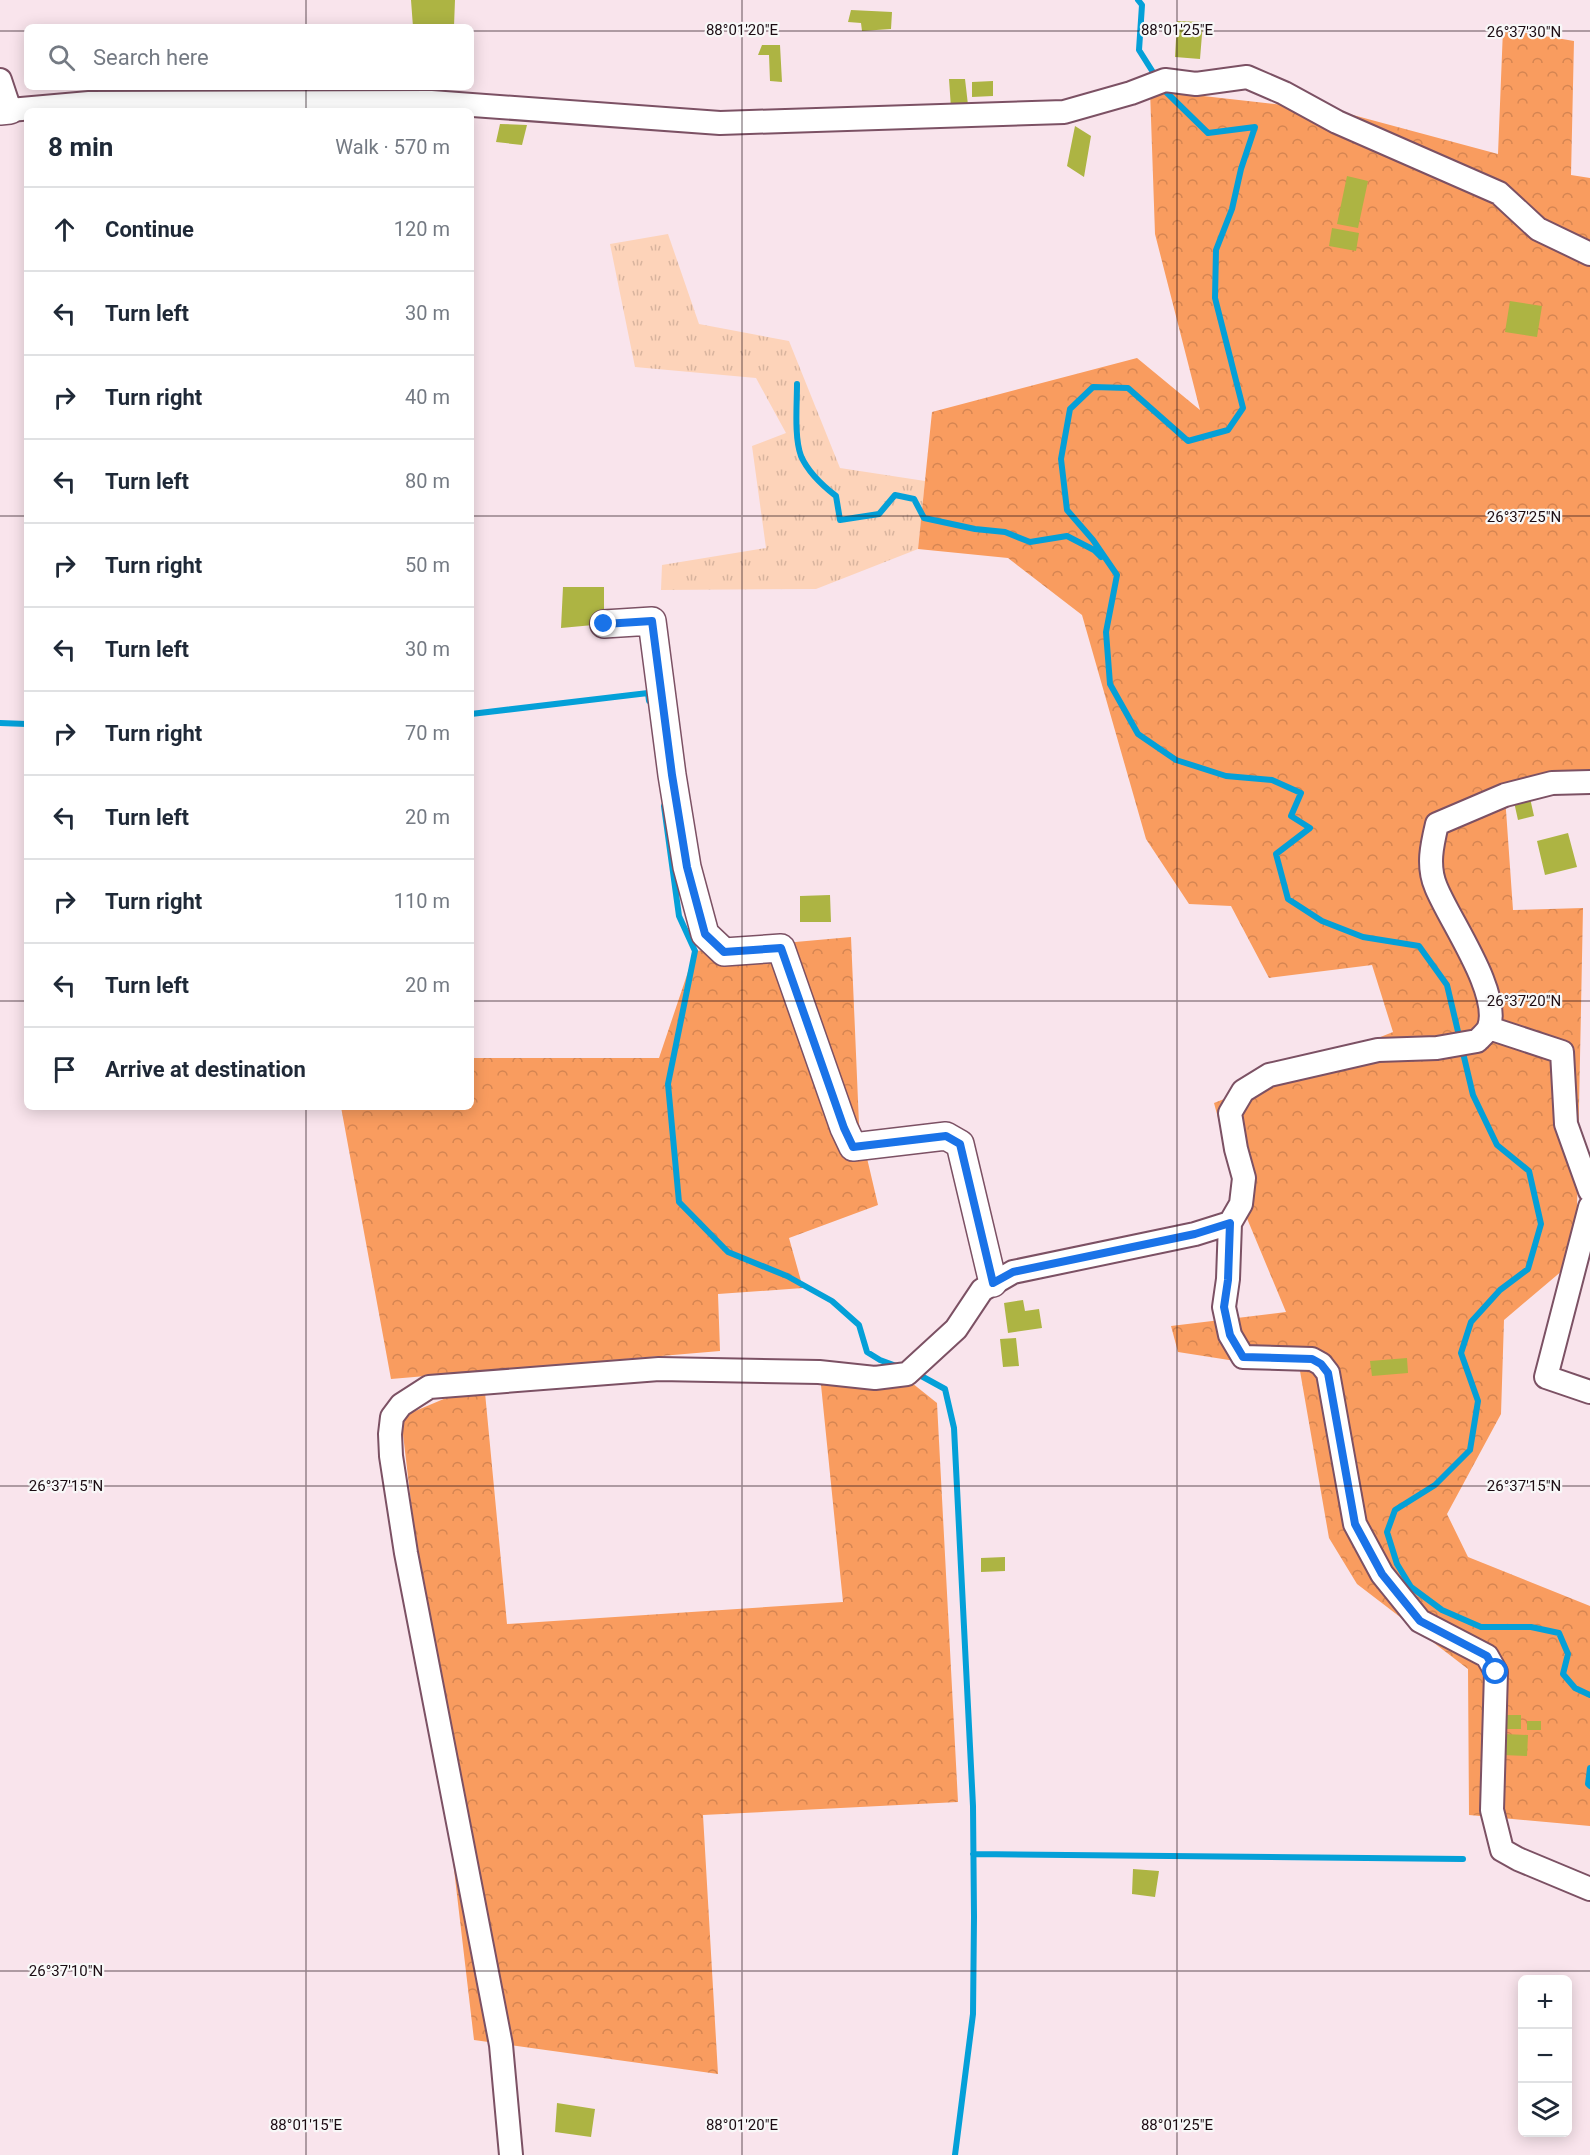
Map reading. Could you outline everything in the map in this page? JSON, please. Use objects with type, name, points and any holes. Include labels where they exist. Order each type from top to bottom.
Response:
[{"type":"street","points":[[36,108],[89,103],[431,102],[720,123],[1064,112],[1131,93],[1165,80],[1196,84],[1247,77],[1284,93],[1336,122],[1499,193],[1538,229],[1590,254]]},
{"type":"street","points":[[0,80],[5,111],[24,109]]},
{"type":"street","points":[[604,624],[652,621],[685,855],[705,934],[724,952],[781,948],[844,1128],[853,1147],[946,1136],[960,1144],[993,1283]]},
{"type":"street","points":[[1590,782],[1552,783],[1505,795],[1437,824],[1430,855],[1435,886],[1480,976],[1491,1009],[1489,1028],[1477,1041],[1437,1048],[1378,1050],[1269,1075],[1243,1091],[1230,1113],[1244,1178],[1241,1204],[1230,1223],[1228,1280],[1224,1307],[1230,1335],[1243,1357],[1312,1359],[1321,1364],[1328,1373],[1355,1524],[1382,1574],[1420,1621],[1487,1656],[1496,1672],[1492,1810],[1502,1850],[1590,1889]]},
{"type":"street","points":[[1489,1028],[1562,1052],[1566,1124],[1590,1191]]},
{"type":"street","points":[[1590,1207],[1546,1377],[1590,1392]]},
{"type":"street","points":[[511,2155],[501,2045],[406,1553],[391,1456],[392,1417],[400,1405],[429,1387],[659,1368],[819,1372],[875,1378],[907,1374],[956,1329],[982,1290],[1013,1272],[1195,1234],[1230,1223]]},
{"type":"green space","points":[[1503,29],[1574,41],[1571,175],[1590,178],[1590,782],[1505,796],[1513,910],[1583,908],[1576,1259],[1504,1320],[1501,1414],[1447,1514],[1468,1557],[1590,1606],[1590,1826],[1469,1815],[1468,1669],[1357,1584],[1329,1538],[1300,1371],[1178,1352],[1171,1326],[1286,1312],[1241,1204],[1214,1103],[1393,1032],[1372,965],[1269,978],[1231,906],[1189,904],[1146,839],[1082,615],[1008,558],[918,549],[932,412],[1137,358],[1200,410],[1155,234],[1150,90],[1338,111],[1498,154]]},
{"type":"green space","points":[[668,234],[699,324],[789,341],[840,468],[925,481],[918,549],[816,589],[661,590],[662,565],[766,548],[752,446],[786,433],[756,378],[635,367],[610,244]]},
{"type":"green space","points":[[851,937],[859,1124],[878,1205],[789,1238],[803,1288],[718,1294],[720,1351],[391,1379],[342,1110],[474,1110],[474,1058],[659,1058],[695,951]]},
{"type":"green space","points":[[484,1382],[507,1624],[843,1602],[821,1385],[912,1383],[937,1403],[958,1802],[703,1815],[718,2074],[474,2040],[401,1417]]},
{"type":"building","points":[[411,0],[455,0],[454,24],[413,24]]},
{"type":"building","points":[[851,10],[892,12],[891,29],[862,31],[861,23],[848,22]]},
{"type":"building","points":[[1177,21],[1203,22],[1200,59],[1175,57]]},
{"type":"building","points":[[762,45],[780,45],[782,82],[770,81],[769,55],[758,55]]},
{"type":"building","points":[[949,79],[965,79],[968,105],[951,108]]},
{"type":"building","points":[[993,81],[993,96],[972,97],[972,82]]},
{"type":"building","points":[[500,124],[527,125],[522,145],[496,142]]},
{"type":"building","points":[[1075,126],[1091,136],[1084,177],[1067,166]]},
{"type":"building","points":[[1347,176],[1368,181],[1358,228],[1337,224]]},
{"type":"building","points":[[1332,228],[1359,233],[1356,251],[1329,246]]},
{"type":"building","points":[[1510,301],[1542,306],[1537,337],[1505,332]]},
{"type":"building","points":[[563,587],[604,587],[604,624],[561,628]]},
{"type":"building","points":[[1530,798],[1534,816],[1518,820],[1514,802]]},
{"type":"building","points":[[1568,833],[1577,867],[1545,875],[1537,841]]},
{"type":"building","points":[[830,895],[831,922],[800,922],[800,896]]},
{"type":"building","points":[[1023,1300],[1025,1311],[1039,1309],[1042,1328],[1008,1333],[1004,1303]]},
{"type":"building","points":[[1016,1338],[1019,1366],[1003,1367],[1000,1339]]},
{"type":"building","points":[[1407,1358],[1408,1373],[1372,1376],[1370,1361]]},
{"type":"building","points":[[1005,1557],[1005,1571],[981,1572],[981,1558]]},
{"type":"building","points":[[1502,1715],[1521,1715],[1521,1729],[1502,1729]]},
{"type":"building","points":[[1527,1721],[1541,1721],[1541,1730],[1527,1730]]},
{"type":"building","points":[[1504,1734],[1528,1735],[1527,1756],[1503,1755]]},
{"type":"building","points":[[1133,1869],[1159,1871],[1155,1897],[1132,1894]]},
{"type":"building","points":[[557,2103],[595,2109],[591,2137],[555,2132]]},
{"type":"waterway","points":[[1138,0],[1142,5],[1139,50],[1156,77]]},
{"type":"waterway","points":[[1162,88],[1208,133],[1255,127],[1241,169],[1232,209],[1216,250],[1215,298],[1243,408],[1228,430],[1188,441],[1128,388],[1093,387],[1070,409],[1061,459],[1067,510],[1093,540],[1117,575],[1106,632],[1110,684],[1138,734],[1176,760],[1226,776],[1272,780],[1301,793],[1291,816],[1310,828],[1276,854],[1288,899],[1322,921],[1363,937],[1419,946],[1447,985],[1473,1095],[1497,1145],[1529,1171],[1541,1224],[1528,1269],[1500,1290],[1471,1322],[1461,1353],[1478,1401],[1470,1450],[1435,1485],[1395,1510],[1387,1532],[1397,1564],[1411,1587],[1442,1610],[1481,1627],[1531,1627],[1559,1633],[1568,1654],[1563,1674],[1575,1688],[1590,1695]]},
{"type":"waterway","points":[[797,384],[797,430],[801,456],[816,478],[836,496],[840,520],[879,514],[895,495],[914,499],[924,518],[975,529],[1005,532],[1030,542],[1067,536],[1094,550],[1101,557]]},
{"type":"waterway","points":[[474,714],[648,693],[649,701]]},
{"type":"waterway","points":[[0,723],[24,724]]},
{"type":"waterway","points":[[664,806],[679,916],[695,951],[668,1084],[679,1202],[728,1252],[787,1276],[832,1301],[859,1325],[867,1352],[899,1367]]},
{"type":"waterway","points":[[914,1372],[945,1389],[954,1428],[973,1806],[974,1917],[973,2014],[955,2155]]},
{"type":"waterway","points":[[1590,1768],[1588,1784],[1590,1786]]},
{"type":"waterway","points":[[973,1854],[1463,1859]]},
{"type":"route","points":[[604,624],[652,621],[672,775],[687,867],[705,934],[724,952],[781,948],[844,1128],[853,1147],[946,1136],[960,1144],[993,1283],[1013,1272],[1195,1234],[1230,1223],[1228,1280],[1224,1307],[1230,1335],[1243,1357],[1312,1359],[1321,1364],[1328,1373],[1355,1524],[1382,1574],[1420,1621],[1487,1656],[1496,1672]]}]
